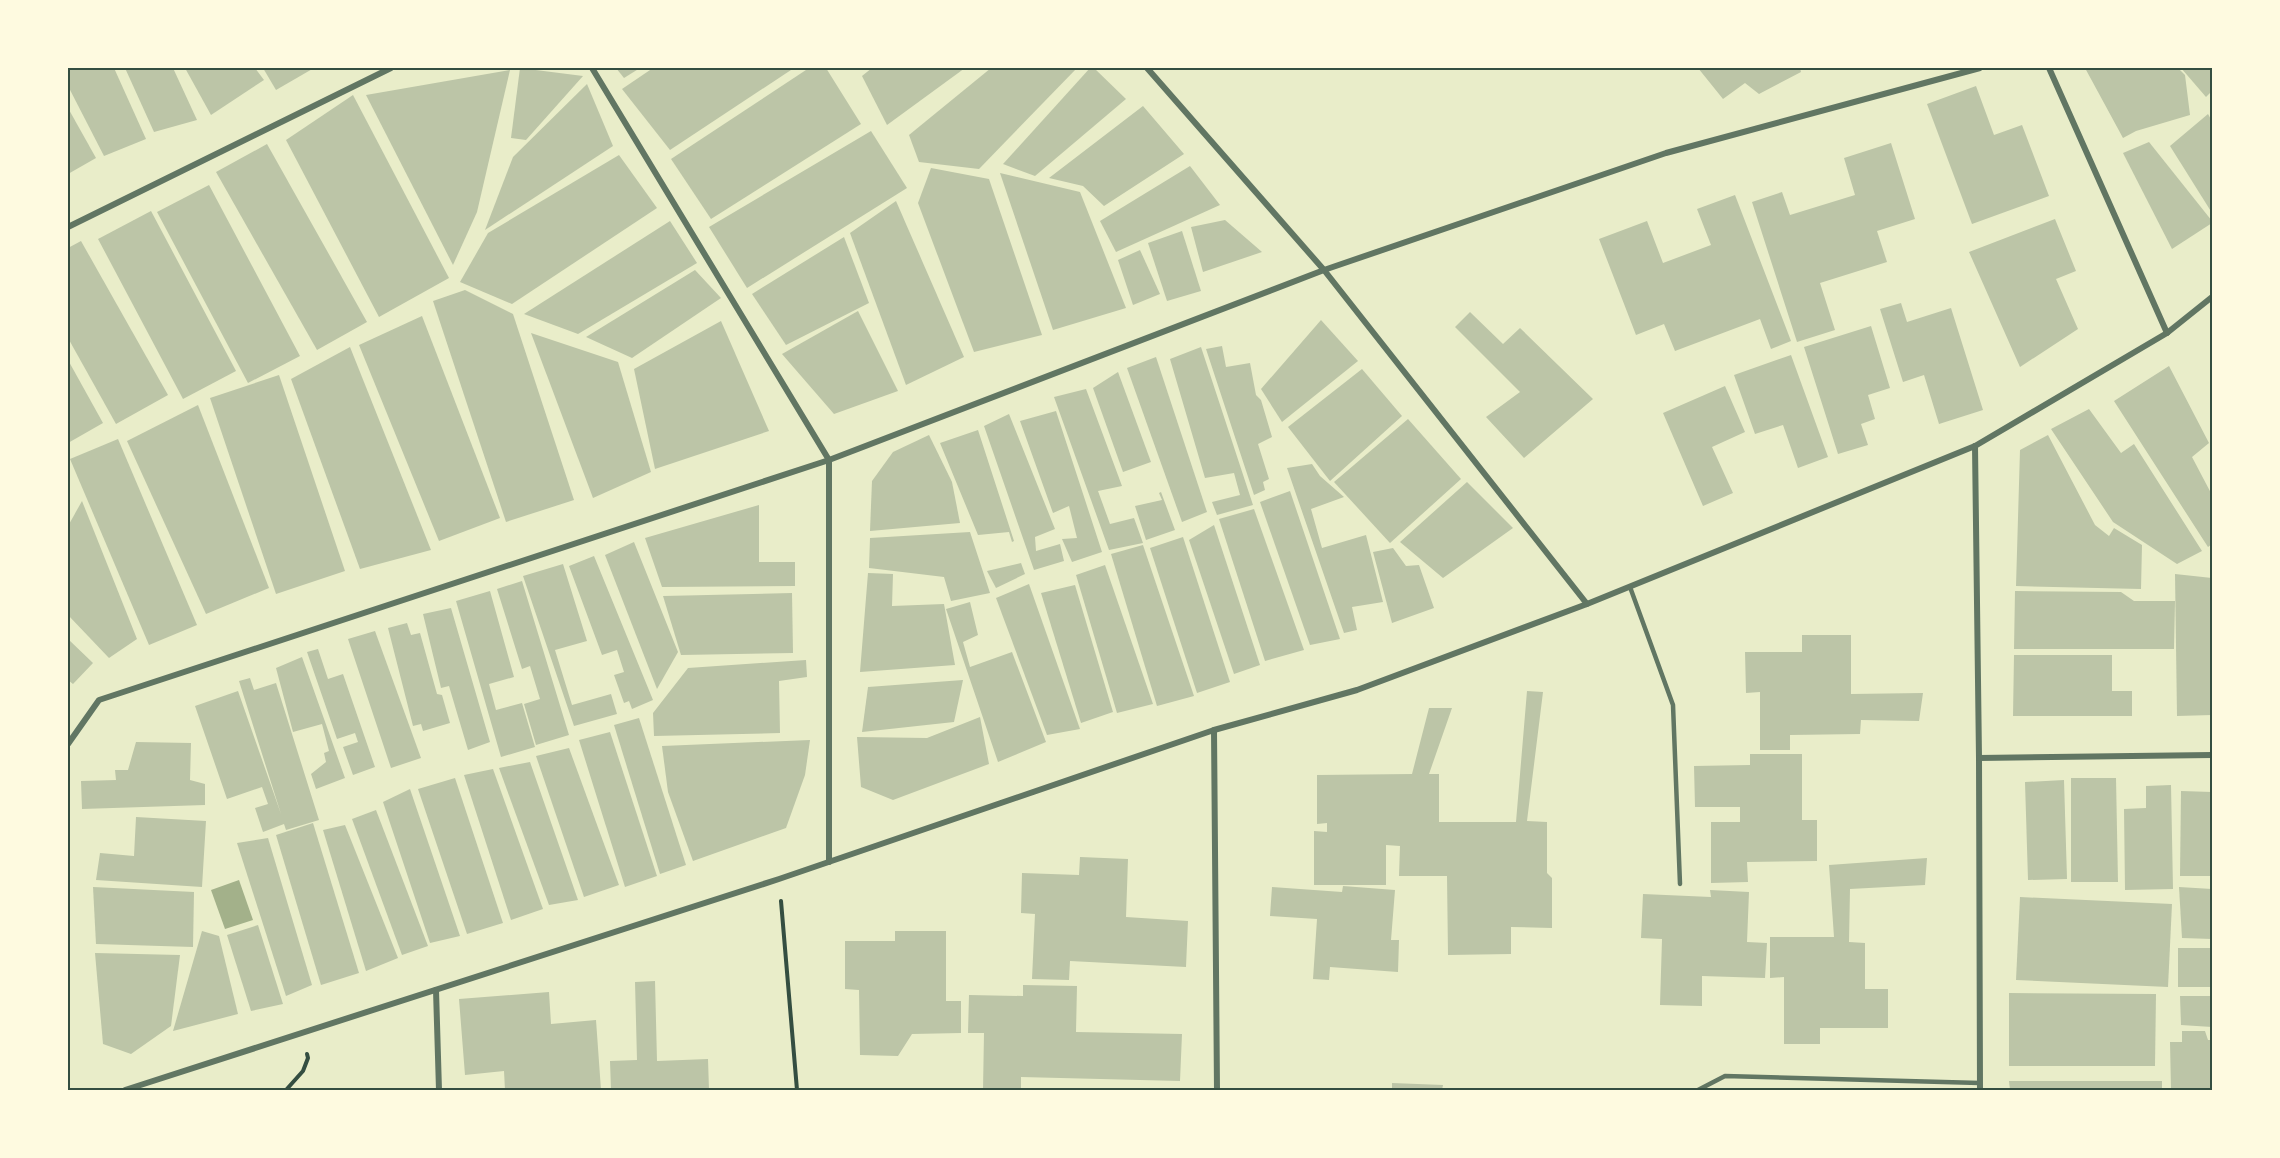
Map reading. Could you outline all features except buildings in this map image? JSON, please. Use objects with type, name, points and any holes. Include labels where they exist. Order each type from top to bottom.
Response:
[{"type":"street","points":[[68,227],[391,68]]},
{"type":"street","points":[[592,68],[829,460],[830,862]]},
{"type":"street","points":[[1147,68],[1324,270],[1587,604]]},
{"type":"street","points":[[68,744],[99,700],[829,460],[1324,270],[1666,153],[1980,68]]},
{"type":"street","points":[[2049,68],[2167,333]]},
{"type":"street","points":[[125,1090],[779,879],[1214,730],[1357,690],[1587,604],[1975,446],[2167,333],[2212,297]]},
{"type":"street","points":[[1975,446],[1980,1087]]},
{"type":"street","points":[[1214,730],[1217,1090]]},
{"type":"street","points":[[1979,758],[2212,755]]},
{"type":"street","points":[[436,990],[439,1090]]},
{"type":"lane","points":[[1630,587],[1673,705],[1680,884]]},
{"type":"lane","points":[[1698,1090],[1725,1076],[1980,1087]]},
{"type":"path","points":[[779,879],[797,1090]]},
{"type":"path","points":[[286,1090],[303,1071]]},
{"type":"shaded area","points":[[239,880],[253,920],[225,929],[211,890]]}]
